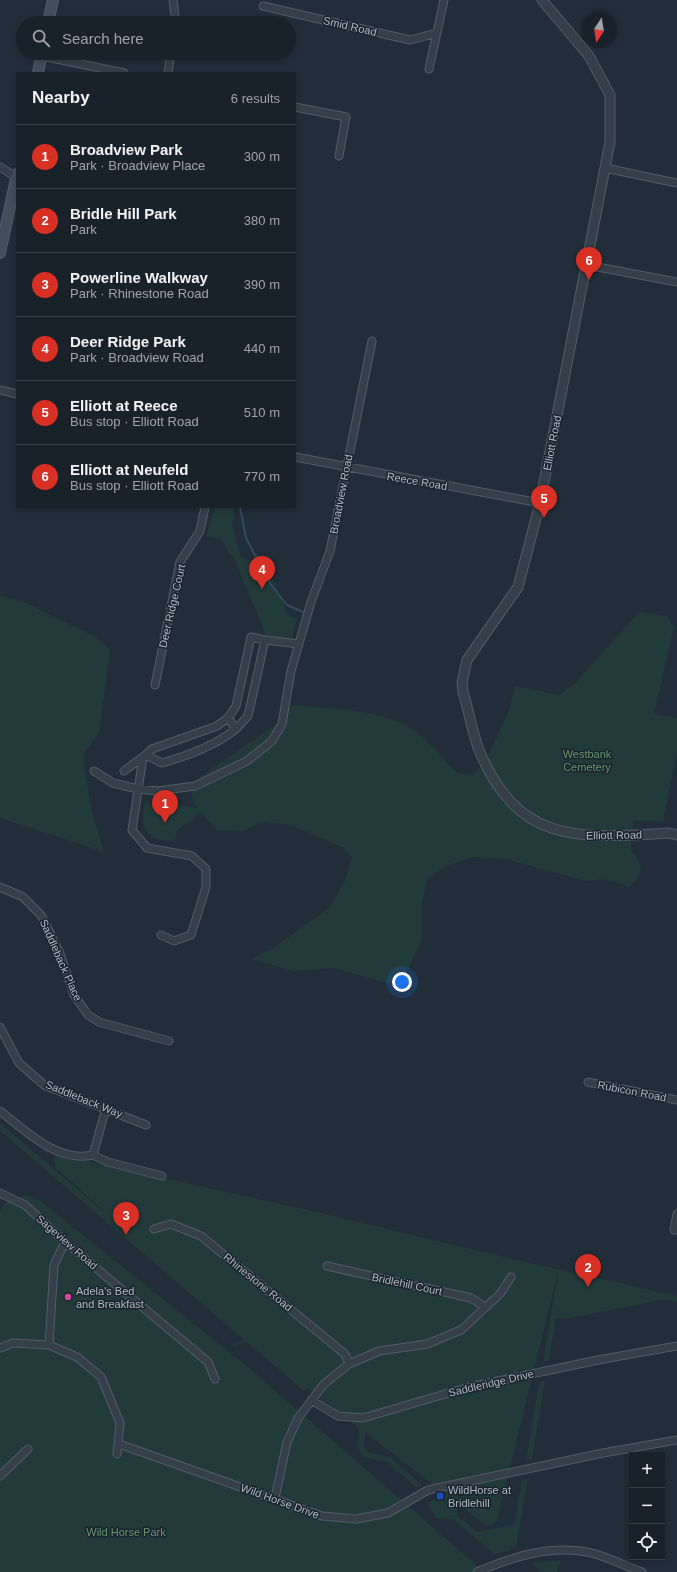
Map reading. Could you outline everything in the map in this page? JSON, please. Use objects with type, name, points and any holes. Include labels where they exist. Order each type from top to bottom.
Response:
[{"type":"main road","points":[[50,16],[53,0]]},
{"type":"main road","points":[[38,72],[41,60]]},
{"type":"main road","points":[[0,253],[16,180]]},
{"type":"street","points":[[173,0],[175,16]]},
{"type":"street","points":[[429,70],[444,0]]},
{"type":"street","name":"Elliott Road","points":[[542,0],[589,56],[610,95],[610,142],[540,503],[518,586],[472,652],[464,670],[463,692],[479,749],[492,776],[512,805],[526,816],[553,830],[588,836],[669,833],[677,835]]},
{"type":"street","name":"Smid Road","points":[[263,6],[410,40],[436,34]]},
{"type":"street","points":[[68,60],[120,72]]},
{"type":"street","points":[[168,72],[170,60]]},
{"type":"street","points":[[296,107],[346,117],[339,156]]},
{"type":"street","points":[[0,167],[16,175]]},
{"type":"street","points":[[605,168],[677,183]]},
{"type":"street","points":[[587,265],[677,282]]},
{"type":"street","name":"Broadview Road","points":[[94,772],[113,783],[138,789],[157,791],[195,786],[247,761],[272,741],[282,724],[291,671],[311,602],[330,550],[372,341]]},
{"type":"street","points":[[0,390],[16,394]]},
{"type":"street","name":"Reece Road","points":[[296,456],[346,468],[540,503]]},
{"type":"street","name":"Deer Ridge Court","points":[[154,685],[180,562],[200,531],[205,508]]},
{"type":"street","points":[[124,771],[152,749],[217,726],[228,718],[236,706],[251,637],[299,644]]},
{"type":"street","points":[[144,756],[162,763],[226,737],[236,729],[248,716],[265,640]]},
{"type":"street","points":[[228,718],[236,729]]},
{"type":"street","points":[[144,756],[132,830],[147,848],[192,856],[206,869],[206,887],[192,935],[174,941],[161,935]]},
{"type":"street","name":"Saddleback Place","points":[[0,887],[23,897],[41,915],[59,951],[74,996],[88,1015],[99,1022],[169,1041]]},
{"type":"street","name":"Saddleback Way","points":[[0,1027],[19,1063],[44,1085],[106,1108],[146,1125]]},
{"type":"street","name":"Rubicon Road","points":[[588,1082],[677,1100]]},
{"type":"street","points":[[93,1156],[106,1108]]},
{"type":"street","points":[[0,1111],[40,1142],[63,1154],[88,1157],[93,1156],[108,1162],[162,1176]]},
{"type":"street","name":"Sageview Road","points":[[0,1193],[25,1205],[65,1242],[208,1362],[215,1379]]},
{"type":"street","points":[[677,1214],[674,1230],[677,1230]]},
{"type":"street","name":"Rhinestone Road","points":[[154,1229],[171,1224],[201,1236],[345,1354],[349,1364]]},
{"type":"street","points":[[49,1345],[54,1265],[65,1242]]},
{"type":"street","name":"Bridlehill Court","points":[[327,1266],[471,1298],[485,1306]]},
{"type":"street","points":[[275,1498],[287,1442],[298,1418],[324,1384],[349,1364],[379,1350],[427,1344],[461,1330],[485,1306],[500,1294],[511,1276]]},
{"type":"street","points":[[0,1348],[13,1343],[49,1345],[77,1357],[101,1377],[114,1405],[120,1423],[117,1454]]},
{"type":"street","name":"Saddleridge Drive","points":[[311,1400],[338,1416],[363,1418],[468,1387],[598,1360],[677,1346]]},
{"type":"street","name":"Wild Horse Drive","points":[[118,1444],[275,1498],[322,1516],[356,1519],[388,1513],[428,1490],[603,1453],[677,1440]]},
{"type":"street","points":[[0,1476],[28,1449]]},
{"type":"street","points":[[477,1572],[501,1562],[548,1550],[588,1552],[642,1572]]},
{"type":"green space","points":[[215,508],[235,508],[232,526],[241,558],[267,564],[287,614],[297,619],[290,647],[283,646],[267,637],[233,556],[230,555],[221,539],[206,536]]},
{"type":"green space","points":[[0,595],[26,603],[96,637],[110,650],[99,733],[83,755],[91,808],[104,852],[0,818]]},
{"type":"green space","name":"Westbank Cemetery","points":[[639,612],[667,616],[674,627],[654,714],[677,718],[677,754],[663,821],[633,821],[631,850],[639,861],[641,869],[630,887],[605,879],[585,881],[505,859],[473,857],[446,866],[427,879],[422,904],[422,939],[400,987],[334,968],[293,971],[251,959],[275,947],[329,908],[344,883],[352,858],[344,848],[291,825],[264,822],[242,831],[217,830],[202,813],[177,830],[175,842],[152,837],[145,829],[143,824],[143,813],[146,802],[168,803],[198,808],[193,801],[190,784],[275,725],[292,705],[357,711],[388,718],[403,724],[416,732],[432,746],[457,773],[471,775],[484,764],[509,711],[515,686],[559,695],[575,683]]},
{"type":"green space","points":[[0,1123],[124,1229],[55,1167],[54,1154],[291,1206],[677,1296],[677,1302],[667,1299],[566,1319],[556,1318],[549,1360],[543,1362],[558,1272],[497,1520],[491,1526],[486,1525],[456,1503],[458,1516],[477,1532],[514,1525],[522,1480],[528,1479],[516,1547],[511,1546],[510,1550],[495,1555],[453,1519],[436,1518],[427,1503],[446,1495],[365,1432],[364,1446],[367,1452],[390,1457],[422,1485],[416,1487],[387,1462],[363,1457],[358,1447],[359,1428],[307,1388],[304,1391],[247,1342],[234,1346],[231,1344],[244,1340],[0,1131]]},
{"type":"green space","name":"Wild Horse Park","points":[[25,1195],[39,1200],[249,1368],[474,1563],[478,1568],[478,1572],[0,1572],[0,1210],[5,1203]]},
{"type":"green space","points":[[545,1381],[532,1459],[526,1460],[539,1382]]},
{"type":"green space","points":[[561,1560],[557,1572],[541,1572],[531,1563]]},
{"type":"waterway","points":[[240,508],[246,538],[271,585],[287,605],[303,612]]},
{"type":"place","name":"Elliott at Neufeld","points":[[589,280]]},
{"type":"place","name":"Elliott at Reece","points":[[544,518]]},
{"type":"place","name":"Deer Ridge Park","points":[[262,589]]},
{"type":"place","name":"Broadview Park","points":[[165,823]]},
{"type":"place","name":"Powerline Walkway","points":[[126,1235]]},
{"type":"place","name":"Bridle Hill Park","points":[[588,1287]]},
{"type":"place","name":"Adela's Bed and Breakfast","points":[[68,1297]]},
{"type":"place","name":"WildHorse at Bridlehill","points":[[440,1496]]}]
